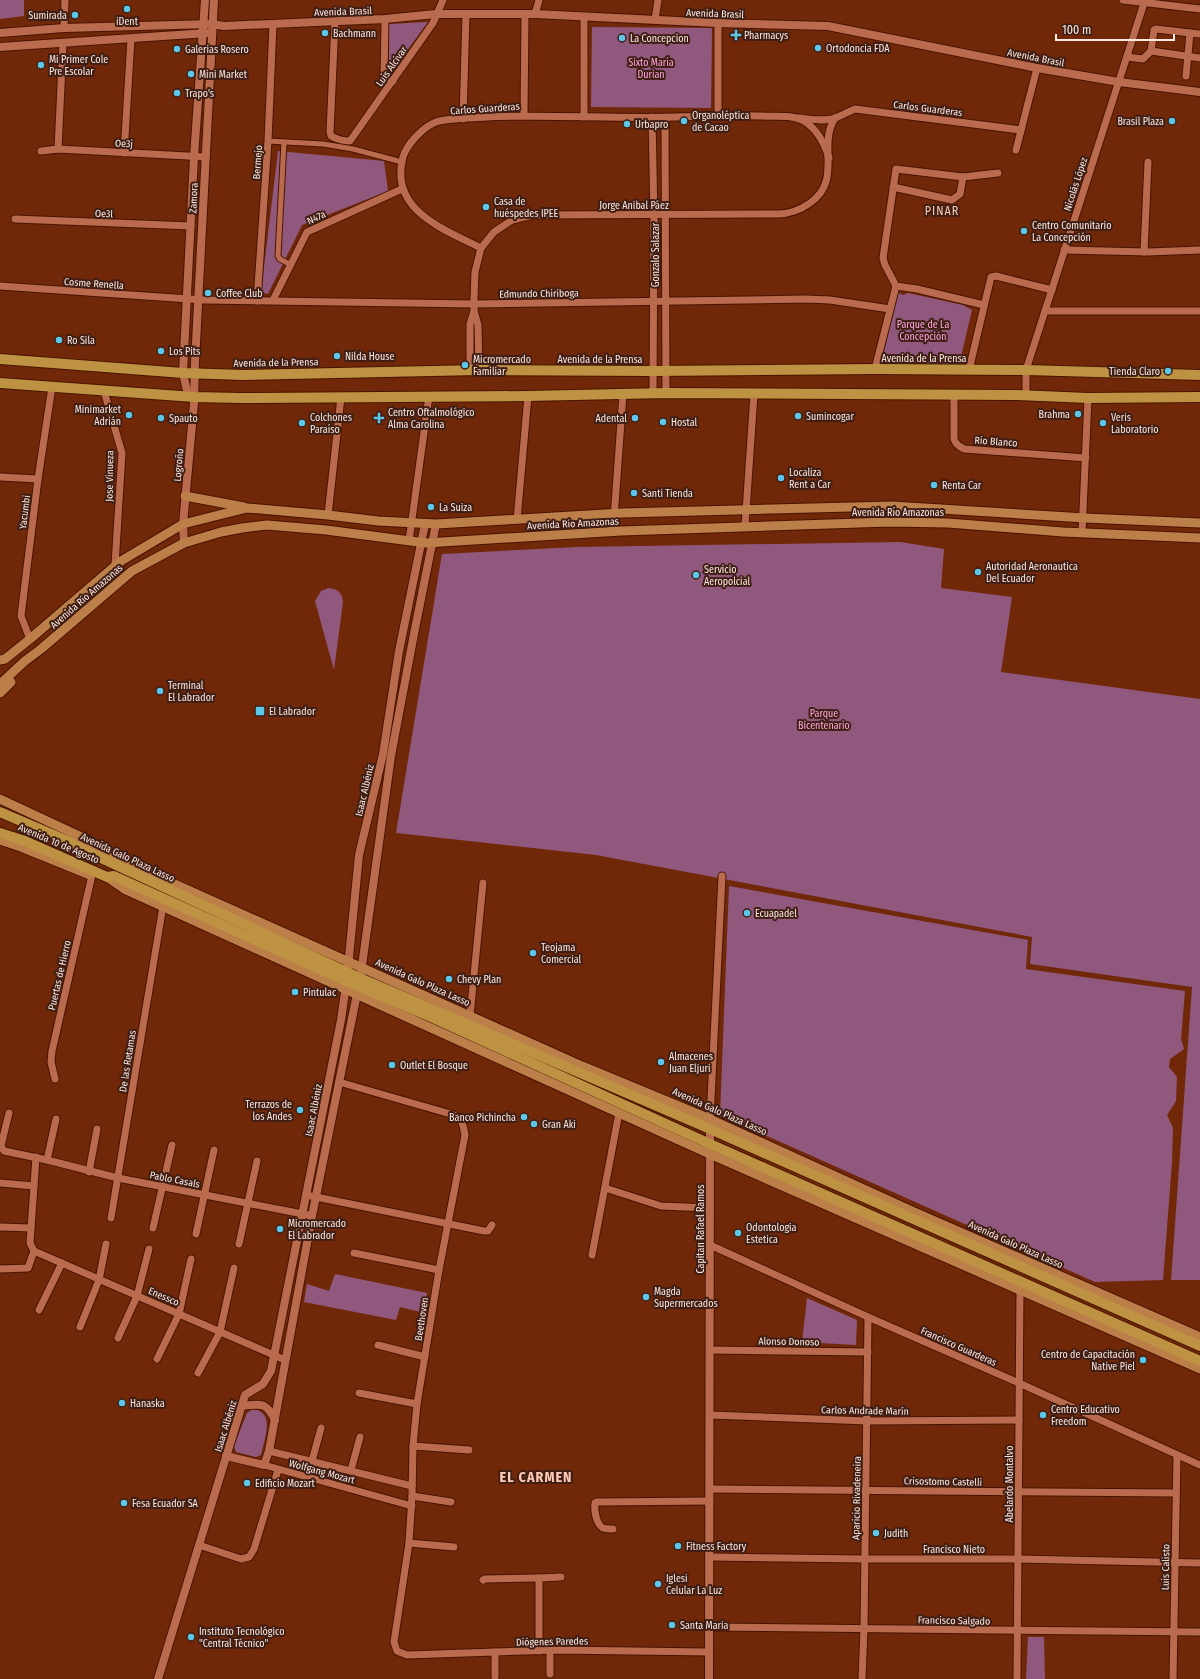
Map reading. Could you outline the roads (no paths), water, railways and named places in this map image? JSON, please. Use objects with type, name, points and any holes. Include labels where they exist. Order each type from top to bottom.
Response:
[{"type":"main road","name":"Avenida de la Prensa","points":[[0,359],[183,373],[251,375],[474,370],[666,371],[875,369],[1026,370],[1200,375]]},
{"type":"main road","points":[[0,383],[104,391],[191,394],[240,398],[528,396],[653,393],[1026,395],[1088,398],[1200,397]]},
{"type":"main road","points":[[185,496],[247,508]]},
{"type":"main road","name":"Avenida Río Amazonas","points":[[3,659],[30,639],[115,565],[183,524],[247,508],[378,521],[425,524],[614,514],[892,506],[1083,518],[1200,523]]},
{"type":"main road","points":[[947,510],[948,523]]},
{"type":"main road","name":"Avenida Río Amazonas","points":[[0,684],[25,661],[132,571],[184,543],[221,532],[267,526],[326,530],[421,543],[745,526],[889,522],[948,523],[1200,538]]},
{"type":"main road","points":[[0,693],[41,649]]},
{"type":"main road","points":[[0,799],[100,846],[114,857]]},
{"type":"main road","name":"Avenida 10 de Agosto","points":[[0,812],[68,841]]},
{"type":"main road","name":"Avenida 10 de Agosto","points":[[0,833],[25,841],[107,877]]},
{"type":"main road","points":[[0,840],[92,875],[126,890]]},
{"type":"main road","name":"Avenida Galo Plaza Lasso","points":[[68,841],[77,841],[362,967],[1200,1346]]},
{"type":"main road","name":"Avenida Galo Plaza Lasso","points":[[68,841],[75,846],[358,987],[619,1113],[710,1149],[1200,1361]]},
{"type":"main road","name":"Avenida Galo Plaza Lasso","points":[[107,877],[114,876],[346,981]]},
{"type":"main road","name":"Avenida Galo Plaza Lasso","points":[[107,877],[126,890],[346,981]]},
{"type":"main road","name":"Avenida Galo Plaza Lasso","points":[[358,987],[710,1124],[1200,1337]]},
{"type":"main road","name":"Avenida Galo Plaza Lasso","points":[[358,987],[432,1017],[710,1149],[1200,1369]]},
{"type":"street","points":[[64,28],[65,0]]},
{"type":"street","name":"Zamora","points":[[191,394],[183,373],[194,157],[205,0]]},
{"type":"street","name":"Zamora","points":[[191,394],[194,373],[214,0]]},
{"type":"street","name":"Luis Alcívar","points":[[342,144],[350,140],[433,24],[443,0]]},
{"type":"street","points":[[535,14],[539,0]]},
{"type":"street","points":[[656,20],[658,0]]},
{"type":"street","points":[[1123,0],[1200,9]]},
{"type":"street","name":"Nicolás López","points":[[1026,395],[1026,370],[1145,2]]},
{"type":"street","name":"Avenida Brasil","points":[[0,33],[64,28],[204,24],[224,26],[335,22],[436,14],[535,14],[718,23],[832,26],[1037,68],[1119,82],[1200,92]]},
{"type":"street","points":[[464,118],[466,14]]},
{"type":"street","points":[[524,115],[525,14]]},
{"type":"street","points":[[584,17],[584,116]]},
{"type":"street","points":[[385,19],[384,77],[393,81]]},
{"type":"street","points":[[335,22],[330,132],[331,136],[342,144]]},
{"type":"street","points":[[718,23],[718,115]]},
{"type":"street","name":"Bermejo","points":[[257,301],[268,141],[273,24]]},
{"type":"street","name":"Avenida Brasil","points":[[0,47],[203,33],[212,32],[224,26]]},
{"type":"street","points":[[1127,57],[1143,59],[1151,51],[1154,30],[1156,29],[1200,34]]},
{"type":"street","points":[[1186,76],[1190,33]]},
{"type":"street","points":[[124,153],[131,39]]},
{"type":"street","points":[[58,149],[63,43]]},
{"type":"street","points":[[1151,51],[1200,58]]},
{"type":"street","points":[[1016,150],[1037,68]]},
{"type":"street","name":"Carlos Guarderas","points":[[402,189],[402,162],[405,152],[417,135],[436,122],[464,118],[524,115],[665,117],[718,115],[790,117],[818,120],[835,118],[844,112],[855,109],[1021,130]]},
{"type":"street","name":"Gonzalo Salazar","points":[[652,117],[654,214],[653,393]]},
{"type":"street","name":"Gonzalo Salazar","points":[[665,117],[666,393]]},
{"type":"street","points":[[790,117],[804,121],[815,132],[825,146],[829,158]]},
{"type":"street","points":[[829,158],[827,141],[829,127],[835,118]]},
{"type":"street","points":[[268,141],[342,144],[402,162]]},
{"type":"street","points":[[284,142],[278,256],[291,266]]},
{"type":"street","name":"Oe3j","points":[[41,151],[58,149],[206,157]]},
{"type":"street","name":"Jorge Anibal Páez","points":[[474,370],[478,325],[474,307],[474,272],[481,248],[494,232],[512,220],[533,215],[781,214],[801,209],[816,198],[826,182],[829,158]]},
{"type":"street","points":[[1144,252],[1148,162]]},
{"type":"street","points":[[875,369],[896,286],[883,258],[896,169],[963,177],[998,173]]},
{"type":"street","points":[[893,187],[952,200],[960,194],[963,177]]},
{"type":"street","points":[[402,189],[414,209],[430,221],[481,248]]},
{"type":"street","name":"N47a","points":[[273,300],[307,232],[402,189]]},
{"type":"street","name":"Oe3l","points":[[16,219],[191,226]]},
{"type":"street","points":[[1064,250],[1144,252],[1200,250]]},
{"type":"street","points":[[968,370],[989,281],[992,276],[1052,290]]},
{"type":"street","name":"Cosme Renella","points":[[0,286],[187,300]]},
{"type":"street","points":[[896,286],[917,289],[984,304]]},
{"type":"street","name":"Edmundo Chiriboga","points":[[187,300],[273,300],[474,307],[654,301],[830,300],[890,309]]},
{"type":"street","points":[[1045,311],[1200,311]]},
{"type":"street","name":"Yacumbi","points":[[30,639],[21,616],[38,479],[52,387]]},
{"type":"street","name":"Jose Vinueza","points":[[104,391],[122,453],[115,565]]},
{"type":"street","name":"Logroño","points":[[184,543],[183,524],[191,394]]},
{"type":"street","points":[[613,532],[623,394]]},
{"type":"street","points":[[745,526],[754,394]]},
{"type":"street","name":"Rio Blanco","points":[[954,395],[954,439],[957,445],[964,449],[1086,458]]},
{"type":"street","points":[[409,541],[429,396]]},
{"type":"street","points":[[517,520],[528,396]]},
{"type":"street","points":[[328,515],[341,397]]},
{"type":"street","points":[[1082,532],[1088,398]]},
{"type":"street","points":[[0,477],[38,479]]},
{"type":"street","name":"Isaac Albéniz","points":[[158,1679],[241,1406],[245,1395],[262,1384],[271,1371],[275,1355],[341,1020],[349,962],[359,855],[383,754],[399,651],[425,524]]},
{"type":"street","name":"Isaac Albéniz","points":[[264,1466],[275,1420],[312,1216],[362,967],[391,756],[436,524]]},
{"type":"street","points":[[383,754],[391,756]]},
{"type":"street","name":"Puertas de Hierro","points":[[55,1079],[51,1062],[52,1051],[92,875]]},
{"type":"street","name":"Capitan Rafael Ramos","points":[[709,1679],[708,1627],[711,1350],[709,1208],[710,1124],[722,876]]},
{"type":"street","points":[[470,1016],[483,883]]},
{"type":"street","name":"De las Retamas","points":[[111,1218],[163,906]]},
{"type":"street","name":"Beethoven","points":[[339,1082],[454,1115],[460,1118],[465,1135],[439,1270],[417,1404],[413,1446],[412,1506],[409,1543],[394,1642],[397,1651]]},
{"type":"street","name":"Pablo Casals","points":[[9,1113],[2,1149],[89,1172],[312,1216]]},
{"type":"street","points":[[592,1255],[619,1113]]},
{"type":"street","points":[[47,1160],[56,1119]]},
{"type":"street","points":[[89,1172],[97,1129]]},
{"type":"street","points":[[153,1228],[172,1145]]},
{"type":"street","points":[[196,1234],[214,1150]]},
{"type":"street","points":[[0,1269],[28,1268],[34,1251],[30,1243],[36,1157]]},
{"type":"street","points":[[239,1244],[257,1161]]},
{"type":"street","points":[[0,1183],[34,1186]]},
{"type":"street","points":[[605,1188],[661,1206],[709,1208]]},
{"type":"street","points":[[306,1195],[484,1231],[488,1231],[492,1225]]},
{"type":"street","points":[[0,1227],[31,1228]]},
{"type":"street","points":[[80,1327],[99,1280],[106,1244]]},
{"type":"street","name":"Francisco Guarderas","points":[[710,1245],[868,1318],[1019,1383],[1177,1456],[1200,1465]]},
{"type":"street","points":[[118,1338],[137,1296],[149,1249]]},
{"type":"street","name":"Enessco","points":[[34,1251],[285,1360]]},
{"type":"street","points":[[354,1253],[439,1270]]},
{"type":"street","points":[[157,1359],[179,1314],[191,1259]]},
{"type":"street","points":[[39,1310],[62,1263]]},
{"type":"street","points":[[198,1373],[220,1332],[234,1268]]},
{"type":"street","name":"Abelardo Montalvo","points":[[1017,1679],[1020,1289]]},
{"type":"street","name":"Aparicio Rivadeneira","points":[[862,1679],[868,1318]]},
{"type":"street","points":[[378,1345],[425,1357]]},
{"type":"street","name":"Alonso Donoso","points":[[711,1350],[868,1352]]},
{"type":"street","points":[[360,1393],[417,1404]]},
{"type":"street","points":[[241,1406],[253,1404],[263,1405],[270,1409],[275,1420]]},
{"type":"street","name":"Carlos Andrade Marín","points":[[710,1415],[867,1421],[1019,1420]]},
{"type":"street","points":[[312,1461],[321,1428]]},
{"type":"street","points":[[351,1470],[360,1437]]},
{"type":"street","points":[[413,1446],[469,1450]]},
{"type":"street","name":"Wolfgang Mozart","points":[[268,1451],[412,1486]]},
{"type":"street","name":"Wolfgang Mozart","points":[[226,1456],[412,1506]]},
{"type":"street","name":"Luis Calisto","points":[[1173,1679],[1177,1456]]},
{"type":"street","points":[[199,1545],[241,1559],[249,1557],[254,1549],[278,1470]]},
{"type":"street","name":"Crisostomo Castelli","points":[[710,1489],[1176,1493]]},
{"type":"street","points":[[412,1496],[451,1502]]},
{"type":"street","points":[[613,1529],[604,1528],[598,1523],[595,1503],[710,1501]]},
{"type":"street","points":[[409,1543],[454,1547]]},
{"type":"street","name":"Francisco Nieto","points":[[709,1557],[865,1559],[1018,1558],[1200,1563]]},
{"type":"street","points":[[484,1580],[561,1577]]},
{"type":"street","points":[[538,1578],[539,1650]]},
{"type":"street","name":"Francisco Salgado","points":[[708,1627],[1200,1632]]},
{"type":"street","name":"Diógenes Paredes","points":[[397,1651],[407,1655],[539,1650],[709,1652]]},
{"type":"street","points":[[550,1650],[550,1674]]},
{"type":"street","points":[[495,1652],[495,1677]]},
{"type":"place","name":"iDent","points":[[127,9]]},
{"type":"place","name":"Sumirada","points":[[75,15]]},
{"type":"place","name":"Bachmann","points":[[325,33]]},
{"type":"place","name":"Pharmacys","points":[[736,35]]},
{"type":"place","name":"La Concepcion","points":[[622,38]]},
{"type":"place","name":"Ortodoncia FDA","points":[[818,48]]},
{"type":"place","name":"Galerias Rosero","points":[[177,49]]},
{"type":"place","name":"Mi Primer Cole Pre Escolar","points":[[41,65]]},
{"type":"place","name":"Mini Market","points":[[191,74]]},
{"type":"place","name":"Trapo's","points":[[177,93]]},
{"type":"place","name":"Organoléptica de Cacao","points":[[684,121]]},
{"type":"place","name":"Brasil Plaza","points":[[1172,121]]},
{"type":"place","name":"Urbapro","points":[[627,124]]},
{"type":"place","name":"Casa de huéspedes IPEE","points":[[486,207]]},
{"type":"place","name":"Centro Comunitario La Concepción","points":[[1024,231]]},
{"type":"place","name":"Coffee Club","points":[[208,293]]},
{"type":"place","name":"Ro Sila","points":[[59,340]]},
{"type":"place","name":"Los Pits","points":[[161,351]]},
{"type":"place","name":"Nilda House","points":[[337,356]]},
{"type":"place","name":"Micromercado Familiar","points":[[465,365]]},
{"type":"place","name":"Tienda Claro","points":[[1168,371]]},
{"type":"place","name":"Brahma","points":[[1078,414]]},
{"type":"place","name":"Minimarket Adrián","points":[[129,415]]},
{"type":"place","name":"Sumincogar","points":[[798,416]]},
{"type":"place","name":"Spauto","points":[[161,418]]},
{"type":"place","name":"Centro Oftalmológico Alma Carolina","points":[[379,418]]},
{"type":"place","name":"Adental","points":[[635,418]]},
{"type":"place","name":"Hostal","points":[[663,422]]},
{"type":"place","name":"Colchones Paraíso","points":[[302,423]]},
{"type":"place","name":"Veris Laboratorio","points":[[1103,423]]},
{"type":"place","name":"Localiza Rent a Car","points":[[781,478]]},
{"type":"place","name":"Renta Car","points":[[934,485]]},
{"type":"place","name":"Santi Tienda","points":[[634,493]]},
{"type":"place","name":"La Suiza","points":[[431,507]]},
{"type":"place","name":"Autoridad Aeronautica Del Ecuador","points":[[978,572]]},
{"type":"place","name":"Servicio Aeropolcial","points":[[696,575]]},
{"type":"place","name":"Terminal El Labrador","points":[[160,691]]},
{"type":"place","name":"El Labrador","points":[[260,711]]},
{"type":"place","name":"Ecuapadel","points":[[747,913]]},
{"type":"place","name":"Teojama Comercial","points":[[533,953]]},
{"type":"place","name":"Chevy Plan","points":[[449,979]]},
{"type":"place","name":"Pintulac","points":[[295,992]]},
{"type":"place","name":"Almacenes Juan Eljuri","points":[[661,1062]]},
{"type":"place","name":"Outlet El Bosque","points":[[392,1065]]},
{"type":"place","name":"Terrazos de los Andes","points":[[300,1110]]},
{"type":"place","name":"Banco Pichincha","points":[[524,1117]]},
{"type":"place","name":"Gran Aki","points":[[534,1124]]},
{"type":"place","name":"Micromercado El Labrador","points":[[280,1229]]},
{"type":"place","name":"Odontologia Estetica","points":[[738,1233]]},
{"type":"place","name":"Magda Supermercados","points":[[646,1297]]},
{"type":"place","name":"Centro de Capacitación Native Piel","points":[[1143,1360]]},
{"type":"place","name":"Hanaska","points":[[122,1403]]},
{"type":"place","name":"Centro Educativo Freedom","points":[[1043,1415]]},
{"type":"place","name":"Edificio Mozart","points":[[247,1483]]},
{"type":"place","name":"Fesa Ecuador SA","points":[[124,1503]]},
{"type":"place","name":"Judith","points":[[876,1533]]},
{"type":"place","name":"Fitness Factory","points":[[678,1546]]},
{"type":"place","name":"Iglesi Celular La Luz","points":[[658,1584]]},
{"type":"place","name":"Santa Maria","points":[[672,1625]]},
{"type":"place","name":"Instituto Tecnológico \"Central Técnico\"","points":[[191,1637]]},
{"type":"district","name":"PINAR","points":[[942,211]]},
{"type":"district","name":"EL CARMEN","points":[[536,1477]]},
{"type":"park label","name":"Sixto María Durian","points":[[651,68]]},
{"type":"park label","name":"Parque de La Concepción","points":[[923,330]]},
{"type":"park label","name":"Parque Bicentenario","points":[[824,718]]}]
